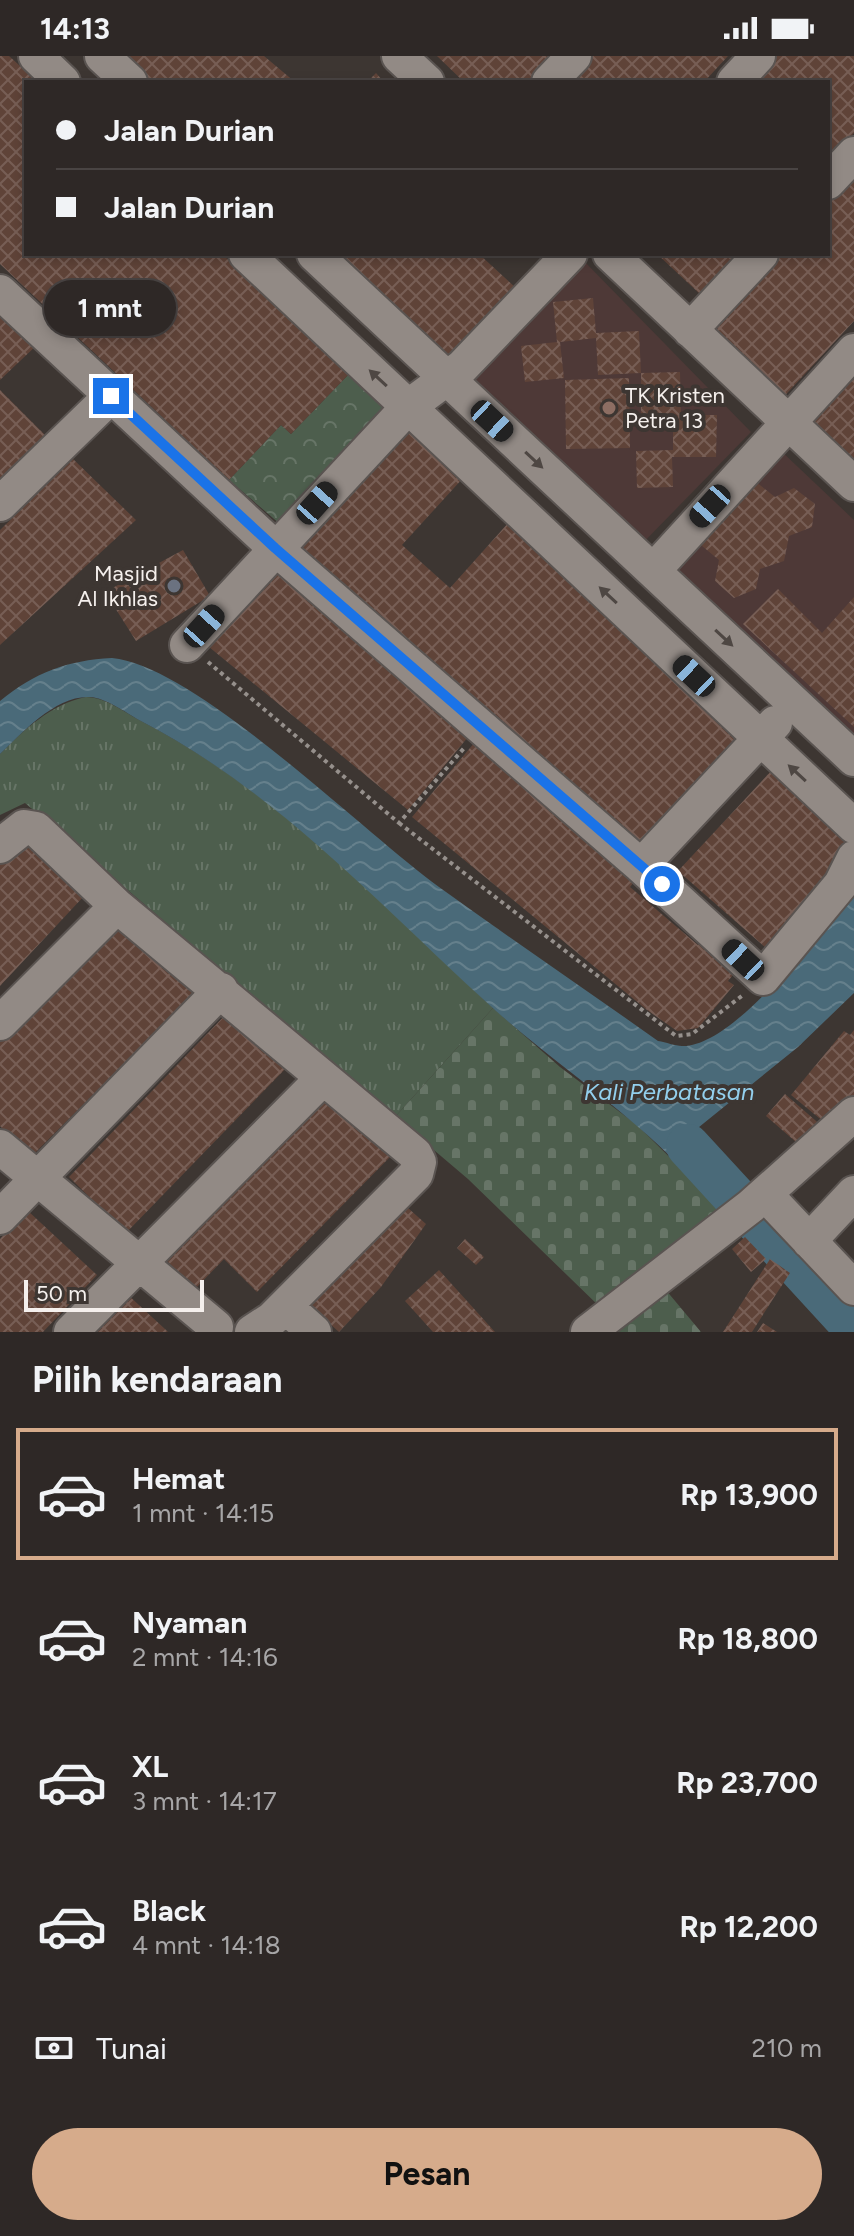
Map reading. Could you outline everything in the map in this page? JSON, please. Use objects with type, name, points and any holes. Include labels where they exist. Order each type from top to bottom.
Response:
[{"type":"street","points":[[36,56],[61,80]]},
{"type":"street","points":[[102,56],[128,80]]},
{"type":"street","points":[[399,56],[425,80]]},
{"type":"street","points":[[551,80],[574,56]]},
{"type":"street","points":[[736,80],[758,56]]},
{"type":"street","points":[[830,180],[854,154]]},
{"type":"street","points":[[248,256],[854,826]]},
{"type":"street","points":[[316,256],[854,759]]},
{"type":"street","points":[[187,645],[408,407],[462,367],[568,256]]},
{"type":"street","points":[[612,256],[854,484]]},
{"type":"street","points":[[690,330],[759,256]]},
{"type":"street","points":[[0,292],[275,548],[641,866],[756,984],[841,884],[854,858]]},
{"type":"street","points":[[653,571],[854,351]]},
{"type":"street","points":[[0,504],[111,396]]},
{"type":"street","points":[[641,866],[795,704]]},
{"type":"street","points":[[0,846],[24,827],[36,829],[117,906],[415,1154],[419,1162],[416,1174],[274,1322],[314,1332]]},
{"type":"street","points":[[0,1023],[117,906]]},
{"type":"street","points":[[0,1217],[21,1181],[221,990]]},
{"type":"street","points":[[71,1332],[130,1269],[323,1078]]},
{"type":"street","points":[[588,1332],[749,1207],[854,1114]]},
{"type":"street","points":[[0,1147],[21,1181],[130,1269],[215,1331]]},
{"type":"street","points":[[809,1241],[854,1193]]},
{"type":"street","points":[[749,1207],[809,1241],[854,1288]]},
{"type":"path","points":[[187,645],[400,824],[676,1036],[692,1034],[756,984]]},
{"type":"path","points":[[400,824],[482,728]]},
{"type":"shaded area","name":"TK Kristen Petra 13","points":[[583,260],[751,432],[638,548],[465,383]]},
{"type":"shaded area","points":[[779,449],[854,520],[854,749],[662,567]]},
{"type":"green space","points":[[349,374],[388,412],[281,525],[229,480],[281,425],[291,434]]},
{"type":"green space","points":[[86,697],[100,699],[191,749],[283,815],[369,890],[493,1008],[395,1117],[25,803],[0,815],[0,754],[50,712]]},
{"type":"green space","points":[[493,1008],[560,1067],[637,1125],[726,1213],[602,1309],[468,1179],[395,1117]]},
{"type":"green space","points":[[660,1283],[701,1332],[598,1332]]},
{"type":"water","name":"Kali Perbatasan","points":[[112,658],[147,668],[188,689],[232,719],[439,887],[658,1041],[682,1046],[704,1041],[728,1027],[779,979],[803,951],[854,878],[854,993],[798,1047],[683,1140],[729,1190],[717,1201],[637,1126],[496,1011],[283,816],[190,749],[115,706],[90,697],[77,698],[52,709],[0,754],[0,701],[52,670]]},
{"type":"building","points":[[0,56],[9,56],[36,80],[24,80],[24,256],[224,256],[349,374],[291,434],[281,425],[229,480],[0,264]]},
{"type":"building","points":[[121,56],[264,56],[293,80],[148,80]]},
{"type":"building","points":[[437,56],[556,56],[534,80],[462,80]]},
{"type":"building","points":[[584,56],[728,56],[706,80],[562,80]]},
{"type":"building","points":[[774,56],[854,56],[854,133],[830,158],[830,80],[752,80]]},
{"type":"building","points":[[376,73],[382,80],[369,80]]},
{"type":"building","points":[[854,157],[854,321],[777,404],[696,328],[762,256],[830,256],[830,183]]},
{"type":"building","points":[[339,256],[481,256],[516,288],[450,360]]},
{"type":"building","points":[[659,256],[737,256],[701,295]]},
{"type":"building","points":[[593,298],[596,333],[639,331],[641,373],[598,375],[596,338],[560,342],[564,378],[525,382],[521,346],[557,342],[553,302]]},
{"type":"building","points":[[0,304],[39,343],[0,380]]},
{"type":"building","points":[[854,359],[854,460],[803,413]]},
{"type":"building","points":[[680,372],[681,415],[717,415],[716,457],[672,457],[673,487],[637,488],[636,451],[673,450],[673,415],[641,416],[641,373]]},
{"type":"building","name":"TK Kristen Petra 13","points":[[629,378],[630,448],[566,449],[565,380]]},
{"type":"building","points":[[0,390],[49,439],[0,485]]},
{"type":"building","points":[[406,424],[464,477],[402,545],[450,588],[510,521],[743,737],[640,852],[291,553]]},
{"type":"building","points":[[73,459],[136,520],[0,645],[0,530]]},
{"type":"building","points":[[756,482],[775,497],[794,488],[815,504],[812,527],[789,536],[784,561],[760,569],[756,589],[734,598],[715,581],[719,560],[702,546],[706,522],[731,514],[736,489]]},
{"type":"building","points":[[183,550],[210,596],[136,641],[105,592]]},
{"type":"building","points":[[276,568],[468,737],[408,810],[209,647]]},
{"type":"building","points":[[778,589],[822,633],[854,597],[854,727],[743,624]]},
{"type":"building","points":[[475,742],[638,877],[630,887],[698,945],[706,936],[737,963],[729,972],[733,975],[728,981],[734,985],[698,1028],[677,1031],[647,1010],[412,817]]},
{"type":"building","points":[[773,769],[847,840],[838,866],[765,947],[678,871]]},
{"type":"building","points":[[20,833],[85,895],[0,986],[0,854]]},
{"type":"building","points":[[121,920],[194,993],[31,1157],[0,1126],[0,1042]]},
{"type":"building","points":[[233,1007],[291,1063],[126,1233],[69,1177]]},
{"type":"building","points":[[854,1030],[854,1098],[830,1127],[791,1095],[844,1031],[850,1035]]},
{"type":"building","points":[[323,1091],[390,1157],[257,1292],[224,1259],[195,1289],[161,1255]]},
{"type":"building","points":[[785,1094],[823,1127],[804,1149],[766,1116]]},
{"type":"building","points":[[399,1200],[426,1224],[381,1287],[339,1332],[303,1300]]},
{"type":"building","points":[[27,1210],[97,1275],[43,1332],[0,1332],[0,1239]]},
{"type":"building","points":[[745,1237],[766,1259],[751,1272],[732,1249]]},
{"type":"building","points":[[465,1239],[484,1257],[476,1265],[457,1248]]},
{"type":"building","points":[[770,1259],[790,1273],[752,1332],[723,1332]]},
{"type":"building","points":[[439,1270],[495,1332],[433,1332],[405,1301]]},
{"type":"building","points":[[127,1294],[165,1329],[168,1332],[93,1332]]},
{"type":"building","points":[[763,1323],[777,1332],[757,1332]]},
{"type":"waterway","points":[[688,1146],[854,1327]]},
{"type":"place","name":"TK Kristen Petra 13","points":[[609,408]]},
{"type":"place","name":"Masjid Al Ikhlas","points":[[174,586]]},
{"type":"route","points":[[111,396],[275,548],[662,884]]}]
